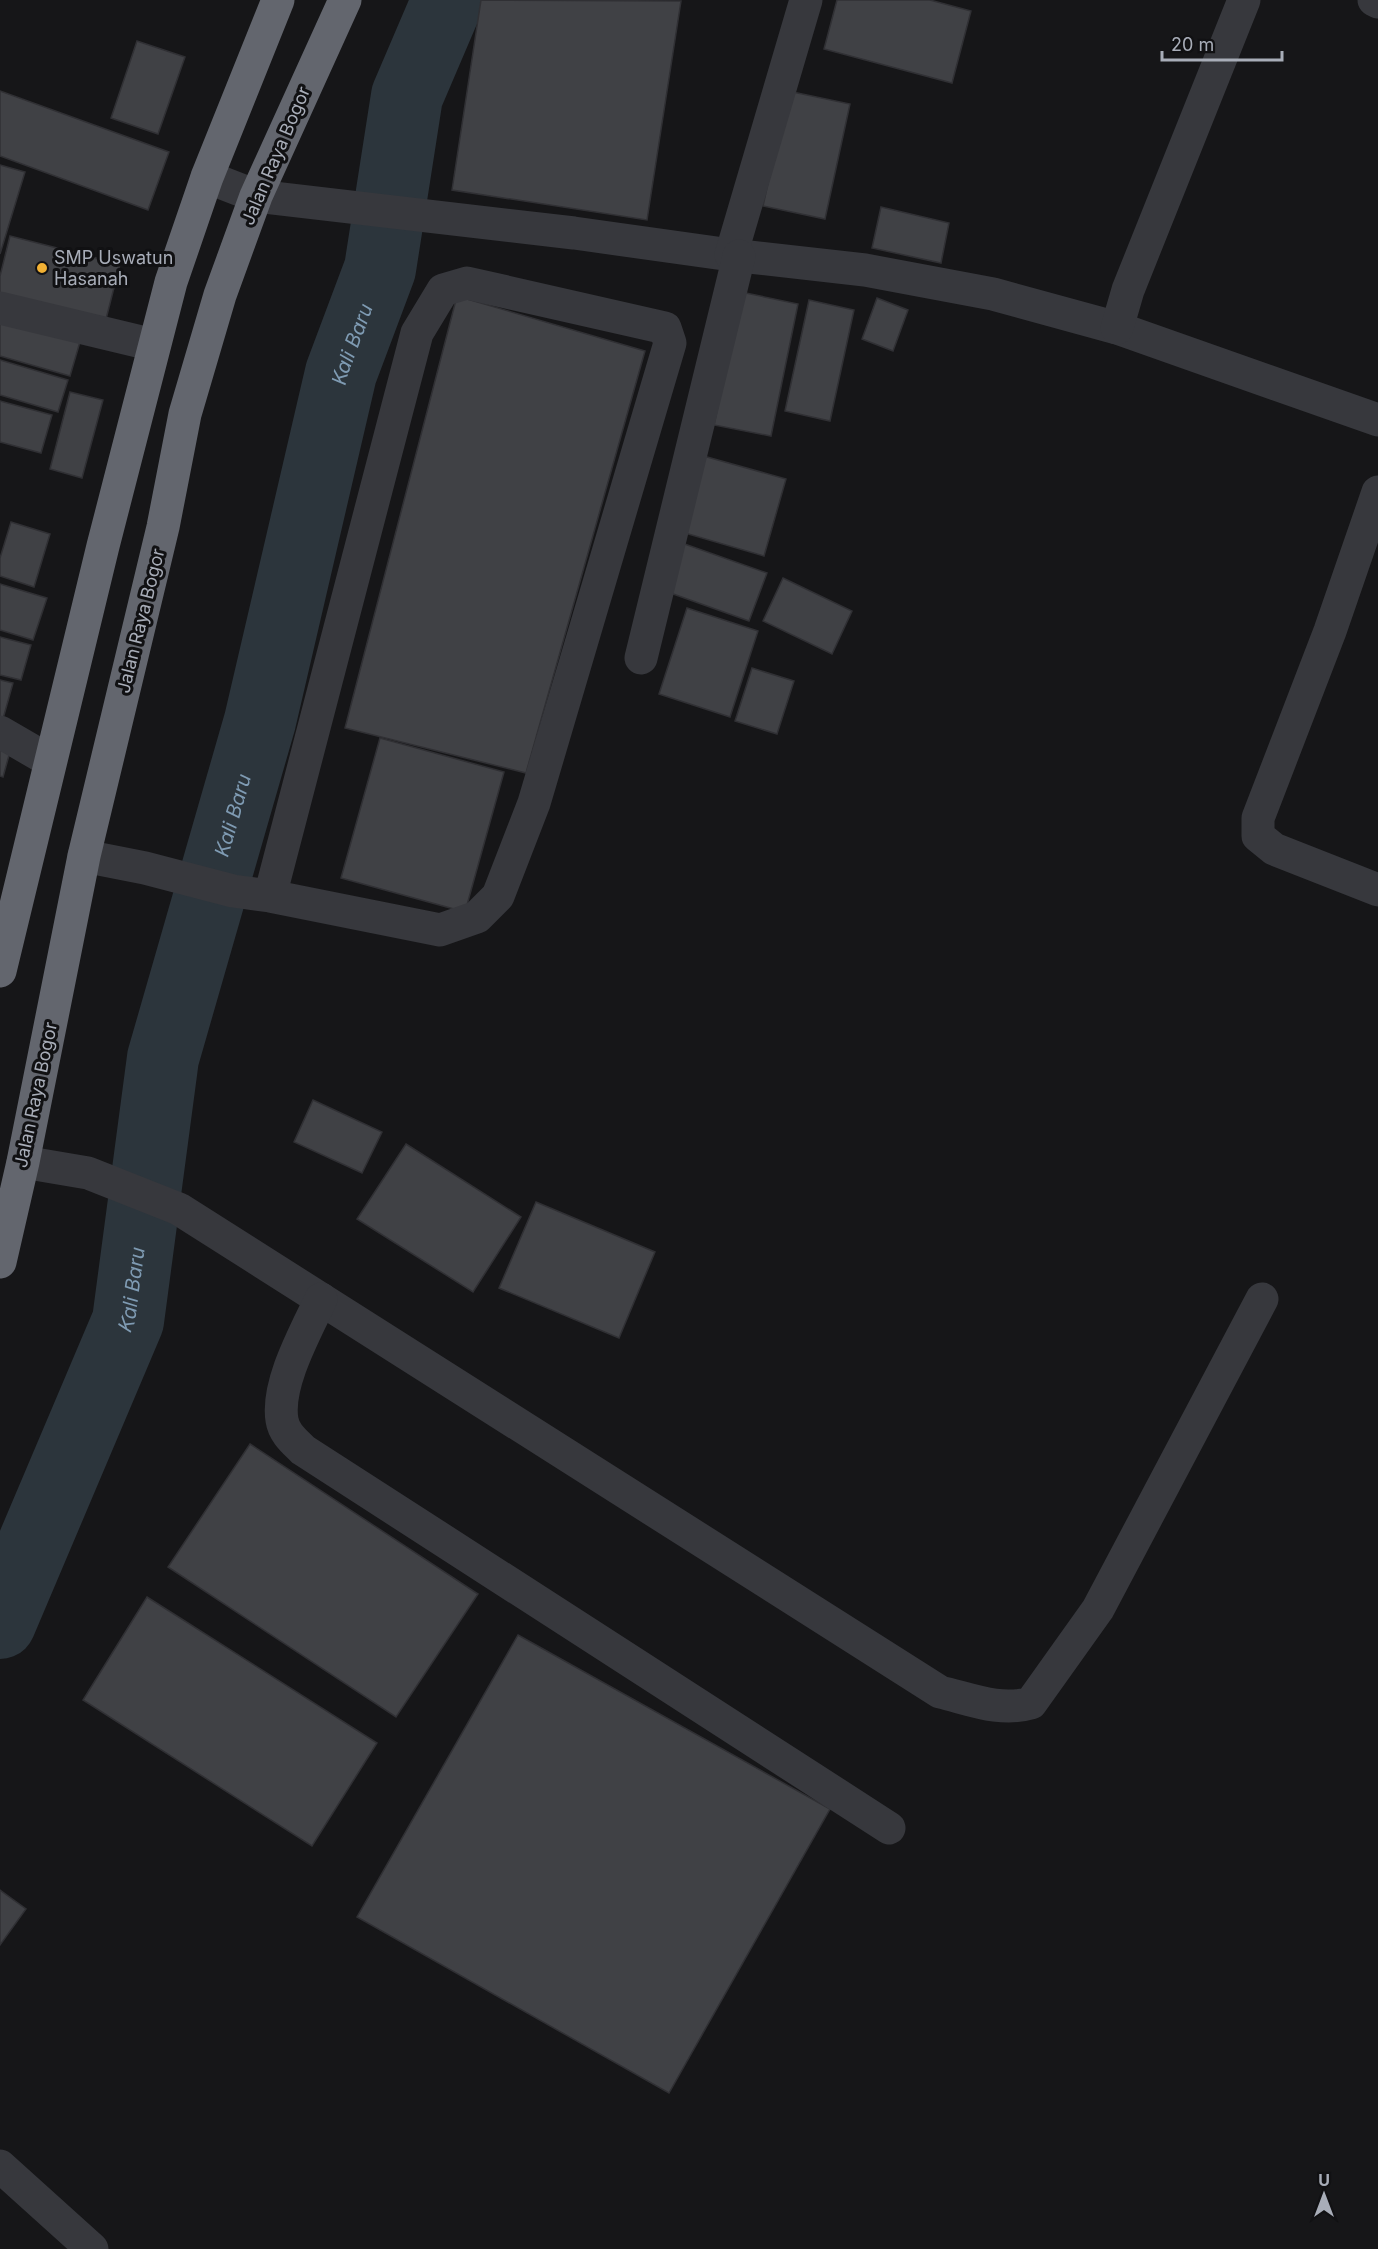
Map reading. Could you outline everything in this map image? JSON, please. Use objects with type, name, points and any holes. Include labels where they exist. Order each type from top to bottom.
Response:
[{"type":"highway","points":[[0,971],[50,761],[171,282],[207,177],[278,0]]},
{"type":"highway","name":"Jalan Raya Bogor","points":[[0,1262],[23,1162],[84,856],[163,527],[185,414],[220,295],[256,196],[345,0]]},
{"type":"street","points":[[640,658],[735,255],[806,0]]},
{"type":"street","points":[[1117,328],[1128,290],[1244,0]]},
{"type":"street","points":[[207,177],[256,196],[573,232],[735,255],[865,270],[993,294],[1117,328],[1378,420]]},
{"type":"street","points":[[84,856],[146,868],[233,891],[270,896],[440,930],[477,917],[498,896],[534,802],[670,343],[665,328],[467,283],[443,290],[417,333],[270,896]]},
{"type":"street","points":[[0,308],[154,345]]},
{"type":"street","points":[[1378,492],[1330,631],[1258,818],[1258,836],[1274,849],[1378,890]]},
{"type":"street","points":[[0,732],[50,761]]},
{"type":"street","points":[[23,1162],[88,1173],[179,1209],[940,1692],[1003,1708],[1016,1708],[1031,1703],[1098,1609],[1262,1299]]},
{"type":"street","points":[[321,1299],[299,1345],[286,1381],[282,1402],[282,1420],[287,1435],[303,1450],[889,1828]]},
{"type":"street","points":[[0,2166],[92,2249]]},
{"type":"building","points":[[481,0],[681,1],[647,220],[452,190]]},
{"type":"building","points":[[837,0],[930,0],[971,11],[952,83],[824,49]]},
{"type":"building","points":[[137,41],[185,57],[158,134],[111,118]]},
{"type":"building","points":[[0,91],[169,152],[148,210],[0,156]]},
{"type":"building","points":[[788,91],[850,104],[825,219],[763,206]]},
{"type":"building","points":[[0,165],[25,172],[0,254]]},
{"type":"building","points":[[881,207],[949,223],[941,263],[872,248]]},
{"type":"building","points":[[10,236],[120,264],[104,327],[0,301],[0,276]]},
{"type":"building","points":[[741,292],[798,304],[771,436],[714,425]]},
{"type":"building","points":[[457,296],[645,351],[526,773],[345,728]]},
{"type":"building","points":[[877,298],[908,310],[893,351],[862,339]]},
{"type":"building","points":[[809,300],[854,310],[830,421],[785,411]]},
{"type":"building","points":[[0,312],[82,335],[70,376],[0,356]]},
{"type":"building","points":[[0,360],[68,380],[58,412],[0,395]]},
{"type":"building","points":[[70,392],[103,400],[82,478],[50,469]]},
{"type":"building","points":[[0,401],[52,415],[41,453],[0,442]]},
{"type":"building","points":[[700,455],[786,479],[764,556],[678,531]]},
{"type":"building","points":[[11,522],[50,534],[34,587],[0,576],[0,558]]},
{"type":"building","points":[[679,542],[767,573],[749,621],[662,590]]},
{"type":"building","points":[[783,578],[852,611],[832,654],[763,621]]},
{"type":"building","points":[[0,584],[47,598],[33,640],[0,630]]},
{"type":"building","points":[[687,608],[758,631],[730,717],[659,694]]},
{"type":"building","points":[[0,637],[31,645],[21,680],[0,675]]},
{"type":"building","points":[[752,668],[794,681],[777,734],[735,721]]},
{"type":"building","points":[[0,680],[13,683],[1,726],[0,725]]},
{"type":"building","points":[[380,738],[504,772],[465,912],[341,878]]},
{"type":"building","points":[[0,745],[11,748],[3,777],[0,776]]},
{"type":"building","points":[[313,1100],[382,1132],[362,1173],[294,1142]]},
{"type":"building","points":[[406,1144],[521,1217],[473,1292],[357,1219]]},
{"type":"building","points":[[536,1202],[655,1252],[619,1338],[499,1288]]},
{"type":"building","points":[[250,1444],[478,1594],[396,1717],[168,1567]]},
{"type":"building","points":[[147,1597],[377,1743],[312,1846],[83,1700]]},
{"type":"building","points":[[518,1635],[830,1809],[669,2093],[357,1917]]},
{"type":"building","points":[[0,1890],[26,1909],[0,1945]]},
{"type":"waterway","name":"Kali Baru","points":[[0,1623],[128,1321],[163,1058],[260,721],[341,373],[380,269],[407,96],[448,0]]},
{"type":"place","name":"SMP Uswatun Hasanah","points":[[42,268]]}]
